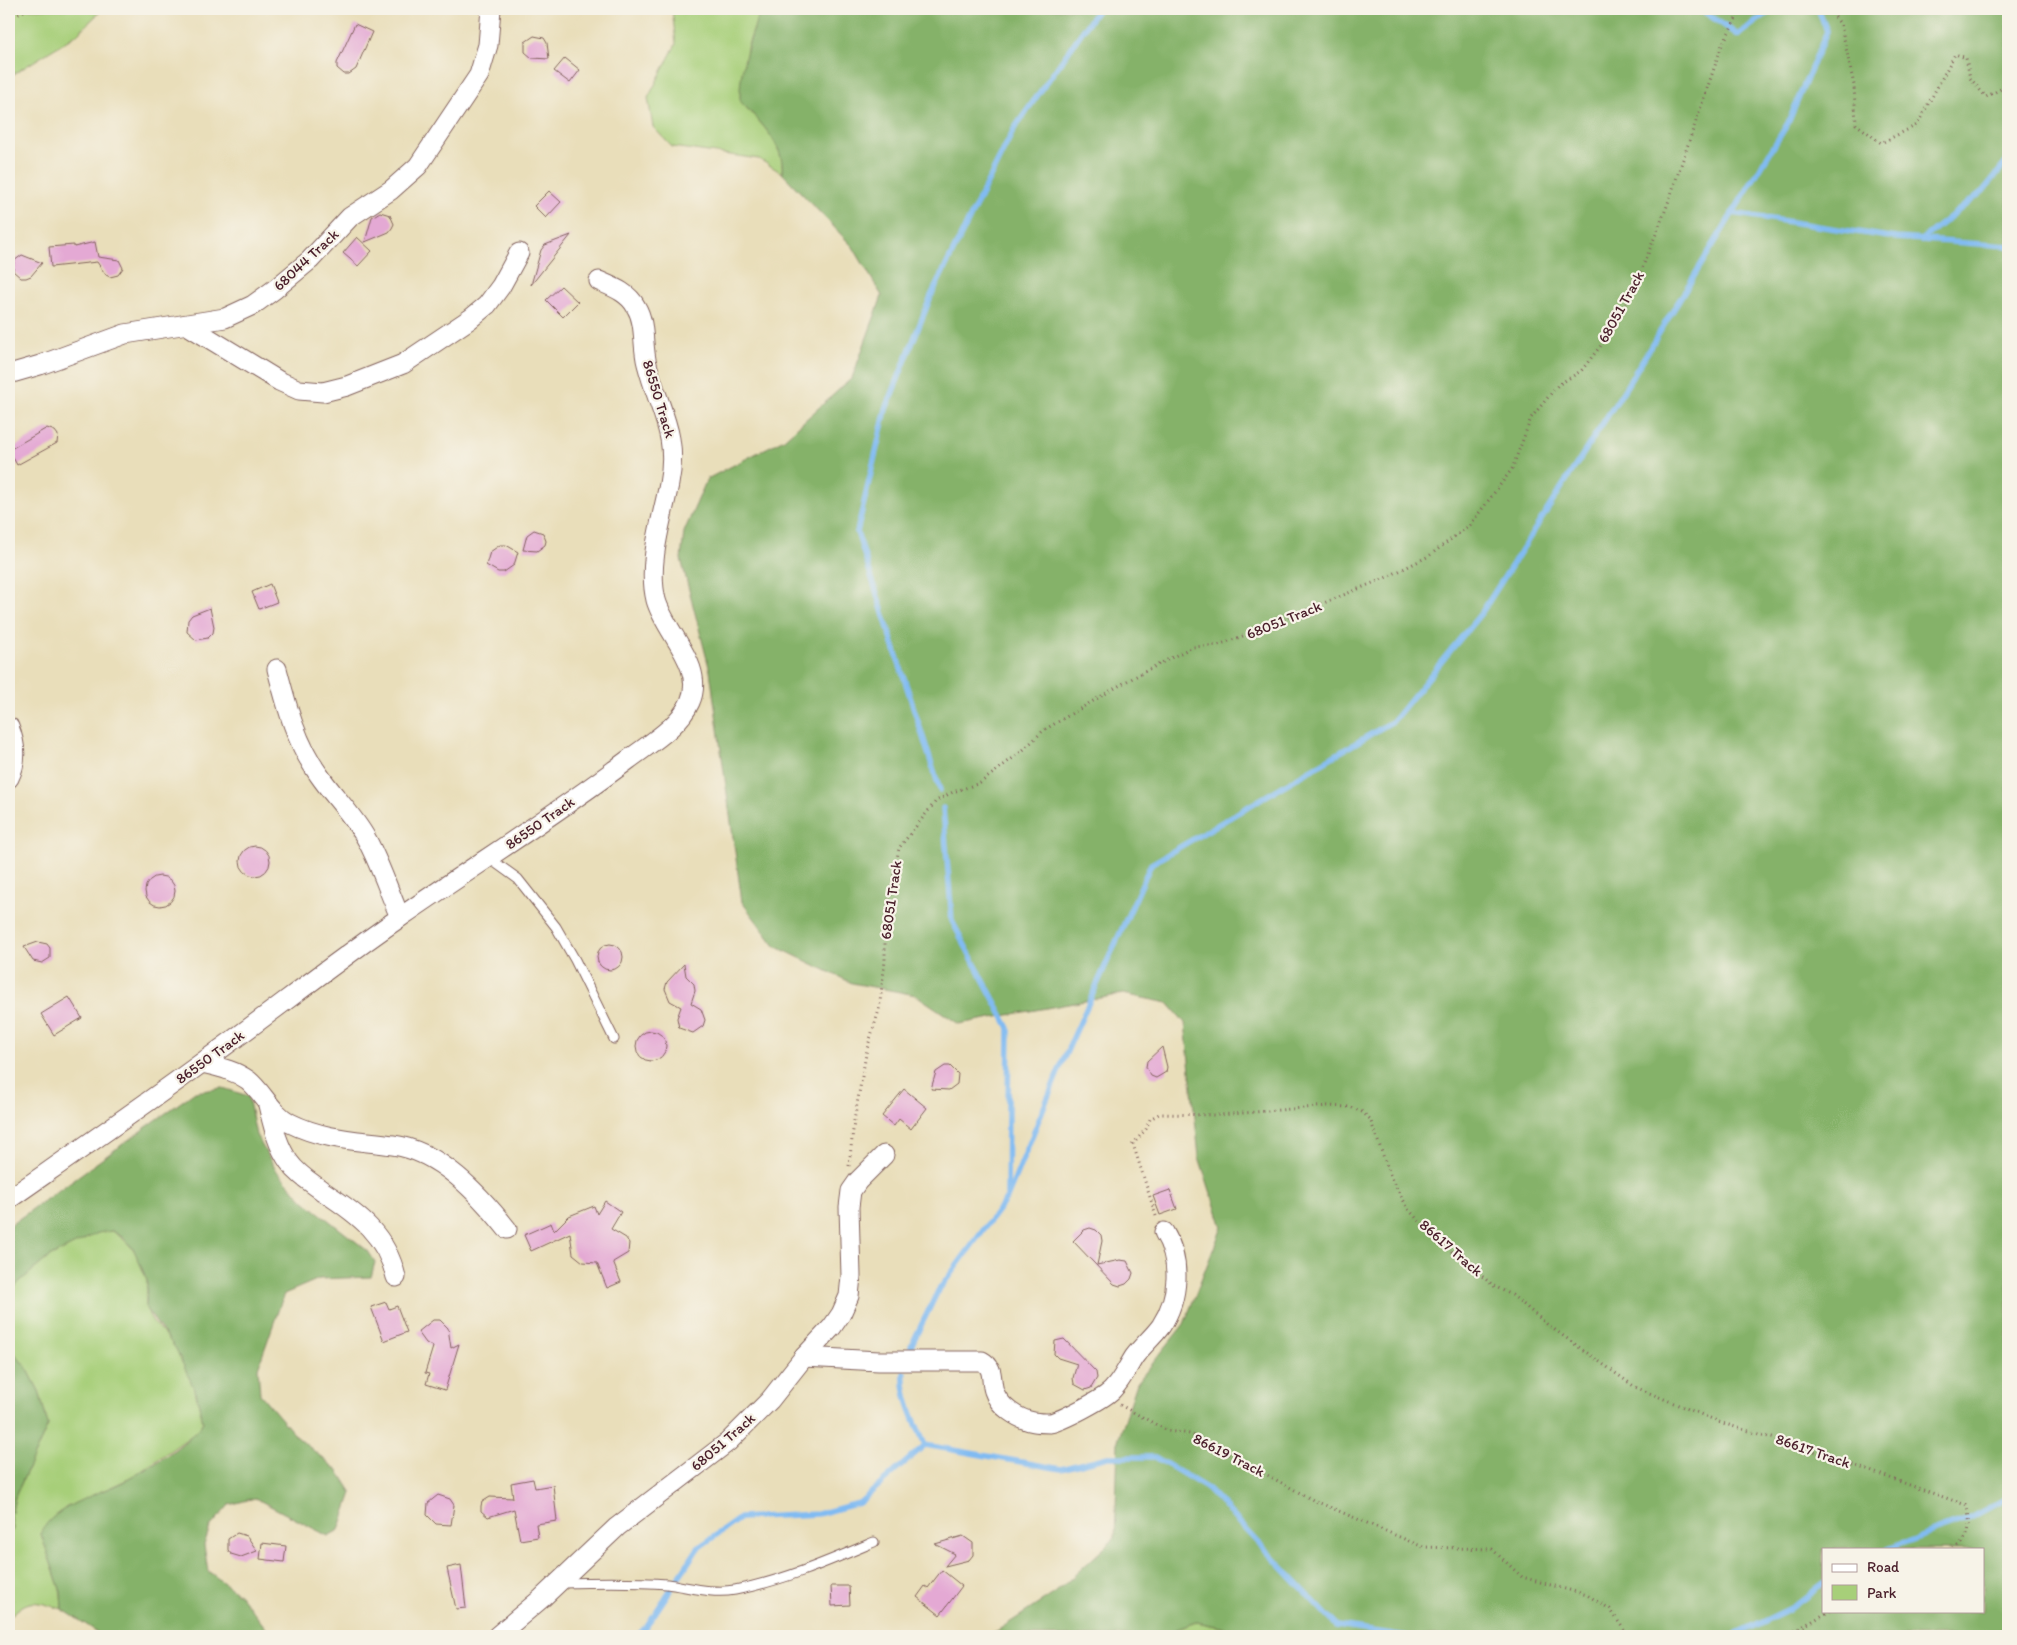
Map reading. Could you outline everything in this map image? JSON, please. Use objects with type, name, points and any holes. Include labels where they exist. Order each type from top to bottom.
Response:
[{"type":"street","name":"68044 Track","points":[[9,374],[125,334],[225,318],[253,305],[310,260],[350,216],[391,190],[418,166],[479,75],[488,45],[491,9]]},
{"type":"street","points":[[187,325],[279,381],[299,390],[323,392],[346,386],[404,364],[470,319],[487,305],[519,253]]},
{"type":"street","name":"86550 Track","points":[[9,1199],[202,1063],[400,917],[490,858],[598,783],[662,734],[683,714],[692,693],[692,672],[660,613],[655,597],[654,579],[657,546],[674,454],[671,435],[647,363],[642,321],[635,304],[622,292],[599,281]]},
{"type":"street","points":[[277,669],[288,711],[302,747],[318,774],[357,822],[368,842],[400,917]]},
{"type":"street","points":[[9,727],[15,745],[15,758],[9,778]]},
{"type":"street","points":[[202,1063],[228,1069],[248,1080],[268,1105],[288,1122],[325,1137],[395,1145],[424,1154],[461,1179],[488,1205],[507,1229]]},
{"type":"street","points":[[268,1105],[276,1138],[290,1163],[306,1179],[344,1205],[382,1240],[391,1257],[396,1277]]},
{"type":"street","points":[[851,1192],[858,1181],[884,1155]]},
{"type":"street","name":"68051 Track","points":[[497,1636],[558,1583],[617,1527],[728,1442],[770,1400],[804,1357],[832,1327],[841,1314],[849,1296],[851,1276],[849,1207],[851,1192]]},
{"type":"street","points":[[804,1357],[879,1361],[982,1361],[988,1364],[991,1370],[993,1389],[998,1401],[1006,1409],[1033,1422],[1050,1423],[1112,1391],[1138,1352],[1162,1325],[1175,1291],[1176,1264],[1173,1247],[1164,1232]]},
{"type":"lane","points":[[490,858],[518,879],[556,927],[575,960],[614,1039]]},
{"type":"lane","points":[[558,1583],[612,1581],[668,1585],[698,1590],[733,1590],[813,1568],[874,1542]]},
{"type":"path","points":[[9,17],[29,9]]},
{"type":"path","name":"68051 Track","points":[[851,1192],[848,1161],[868,1049],[879,1010],[885,961],[885,922],[899,848],[936,801],[953,792],[980,783],[1021,752],[1044,730],[1127,681],[1192,648],[1218,645],[1235,639],[1385,578],[1429,556],[1470,524],[1512,469],[1531,418],[1558,385],[1581,371],[1610,334],[1636,284],[1667,206],[1722,45],[1738,16],[1746,9]]},
{"type":"path","points":[[1830,9],[1841,25],[1854,85],[1856,124],[1881,143],[1916,125],[1955,54],[1966,58],[1970,78],[1986,97],[2008,85]]},
{"type":"path","name":"86617 Track","points":[[1164,1232],[1153,1208],[1133,1144],[1146,1129],[1150,1119],[1159,1114],[1219,1115],[1328,1106],[1350,1107],[1362,1112],[1370,1119],[1392,1180],[1409,1210],[1434,1237],[1494,1286],[1512,1295],[1548,1325],[1635,1387],[1722,1423],[1805,1448],[1966,1505],[1971,1518],[1968,1533],[1960,1546],[1954,1548]]},
{"type":"path","name":"86619 Track","points":[[1104,1396],[1168,1431],[1190,1434],[1216,1446],[1313,1500],[1387,1533],[1423,1547],[1492,1549],[1522,1577],[1588,1595],[1610,1609],[1628,1636]]},
{"type":"path","points":[[1786,1636],[1828,1612]]},
{"type":"green space","points":[[9,9],[103,9],[76,35],[9,77]]},
{"type":"green space","points":[[672,9],[761,9],[747,48],[740,101],[762,124],[775,143],[780,152],[782,173],[759,159],[672,147],[653,127],[648,98],[676,44]]},
{"type":"green space","points":[[761,9],[2008,9],[2008,1636],[1262,1636],[1197,1622],[1158,1636],[989,1636],[1055,1593],[1115,1538],[1118,1441],[1137,1383],[1184,1324],[1222,1227],[1199,1157],[1185,1023],[1168,1003],[1123,994],[959,1024],[916,995],[852,983],[775,946],[742,902],[710,671],[681,559],[684,532],[707,479],[784,439],[852,378],[882,296],[853,247],[782,173],[780,152],[775,143],[762,124],[740,101],[741,77],[749,43]]},
{"type":"green space","points":[[223,1088],[248,1096],[256,1135],[276,1170],[304,1201],[368,1251],[375,1262],[371,1277],[319,1279],[284,1294],[258,1368],[260,1394],[296,1436],[338,1471],[352,1493],[339,1530],[328,1536],[255,1498],[229,1505],[210,1527],[204,1545],[208,1571],[240,1595],[272,1636],[98,1636],[96,1631],[62,1609],[61,1592],[41,1534],[56,1515],[82,1500],[123,1482],[152,1465],[181,1445],[203,1422],[196,1393],[176,1349],[146,1309],[147,1280],[134,1250],[124,1238],[112,1231],[98,1233],[49,1257],[19,1282],[9,1294],[9,1226],[195,1092]]},
{"type":"green space","points":[[112,1231],[130,1245],[143,1265],[147,1280],[146,1303],[149,1316],[174,1345],[182,1359],[199,1403],[203,1422],[195,1433],[133,1477],[65,1508],[41,1534],[61,1592],[62,1609],[46,1604],[33,1603],[22,1606],[9,1618],[9,1535],[13,1529],[11,1516],[15,1497],[48,1425],[39,1391],[28,1370],[9,1346],[9,1294],[19,1282],[49,1257],[98,1232]]},
{"type":"green space","points":[[9,1346],[28,1370],[39,1391],[48,1425],[15,1497],[11,1516],[13,1529],[9,1535]]},
{"type":"green space","points":[[1197,1622],[1262,1636],[1158,1636]]},
{"type":"building","points":[[355,24],[372,32],[356,69],[349,74],[344,74],[337,68],[337,63]]},
{"type":"building","points":[[534,36],[544,38],[547,43],[549,59],[532,58],[525,52],[525,42]]},
{"type":"building","points":[[565,58],[580,70],[570,83],[554,71]]},
{"type":"building","points":[[549,191],[561,202],[546,218],[534,206]]},
{"type":"building","points":[[380,212],[390,215],[394,224],[392,228],[389,232],[365,242],[372,217]]},
{"type":"building","points":[[571,235],[531,285],[541,250],[545,245]]},
{"type":"building","points":[[357,237],[372,251],[358,266],[343,253]]},
{"type":"building","points":[[95,242],[98,257],[119,260],[123,268],[118,275],[110,277],[106,275],[97,262],[51,267],[49,247],[74,245],[74,247]]},
{"type":"building","points":[[22,255],[42,263],[31,276],[26,278],[21,278],[13,271],[14,261]]},
{"type":"building","points":[[561,286],[578,302],[563,317],[546,300]]},
{"type":"building","points":[[47,428],[55,431],[58,435],[57,443],[17,465],[9,450]]},
{"type":"building","points":[[534,530],[543,533],[546,541],[545,545],[537,551],[523,550],[527,535]]},
{"type":"building","points":[[500,545],[506,545],[518,552],[514,565],[504,572],[498,572],[486,565],[490,552]]},
{"type":"building","points":[[270,584],[277,602],[259,609],[252,592]]},
{"type":"building","points":[[210,608],[214,627],[213,633],[208,638],[196,640],[187,632],[188,620],[192,615]]},
{"type":"building","points":[[255,846],[261,847],[269,855],[269,867],[261,875],[255,876],[249,875],[241,867],[240,861],[241,855],[249,847]]},
{"type":"building","points":[[160,876],[166,877],[174,885],[174,897],[166,905],[160,906],[154,905],[146,897],[145,891],[146,885],[154,877]]},
{"type":"building","points":[[38,942],[47,944],[50,948],[50,958],[42,963],[33,961],[24,947]]},
{"type":"building","points":[[610,944],[619,948],[623,957],[619,966],[610,970],[601,966],[597,957],[601,948]]},
{"type":"building","points":[[684,964],[686,976],[694,984],[695,991],[691,1003],[701,1009],[705,1020],[703,1026],[693,1033],[679,1028],[677,1018],[681,1007],[670,1001],[665,989],[667,982]]},
{"type":"building","points":[[69,997],[82,1018],[54,1035],[41,1014]]},
{"type":"building","points":[[651,1031],[662,1035],[666,1046],[662,1057],[651,1061],[640,1057],[636,1046],[640,1035]]},
{"type":"building","points":[[1162,1047],[1167,1067],[1166,1072],[1156,1078],[1151,1076],[1146,1067],[1147,1061]]},
{"type":"building","points":[[945,1066],[950,1066],[958,1074],[957,1084],[949,1090],[931,1089],[936,1072]]},
{"type":"building","points":[[904,1089],[927,1108],[911,1129],[899,1119],[894,1126],[882,1116]]},
{"type":"building","points":[[1170,1190],[1177,1209],[1160,1215],[1153,1196]]},
{"type":"building","points":[[605,1201],[621,1212],[611,1229],[626,1238],[629,1243],[628,1253],[613,1262],[621,1282],[607,1288],[597,1263],[583,1262],[573,1254],[570,1233],[531,1251],[524,1235],[551,1223],[554,1231],[569,1216],[594,1206],[597,1214]]},
{"type":"building","points":[[1090,1228],[1096,1230],[1101,1235],[1102,1241],[1097,1265],[1120,1260],[1127,1261],[1133,1273],[1131,1279],[1126,1284],[1120,1286],[1114,1284],[1073,1241],[1084,1230]]},
{"type":"building","points":[[386,1302],[389,1309],[397,1306],[407,1332],[384,1341],[371,1307]]},
{"type":"building","points":[[433,1320],[440,1320],[448,1328],[451,1348],[459,1344],[445,1390],[426,1384],[429,1374],[425,1373],[433,1347],[426,1343],[418,1332]]},
{"type":"building","points":[[1064,1339],[1096,1372],[1097,1378],[1091,1388],[1085,1390],[1074,1384],[1073,1378],[1077,1364],[1058,1358],[1054,1354],[1055,1341]]},
{"type":"building","points":[[533,1479],[535,1488],[553,1485],[557,1521],[536,1524],[538,1537],[520,1540],[514,1509],[488,1517],[481,1511],[481,1506],[482,1502],[490,1497],[513,1498],[511,1483]]},
{"type":"building","points":[[438,1495],[450,1499],[454,1505],[451,1525],[436,1524],[427,1515],[428,1503]]},
{"type":"building","points":[[237,1533],[247,1536],[257,1551],[241,1557],[231,1554],[228,1550],[228,1539]]},
{"type":"building","points":[[963,1536],[973,1543],[973,1555],[969,1560],[945,1566],[955,1554],[935,1544]]},
{"type":"building","points":[[262,1543],[286,1546],[284,1562],[260,1559]]},
{"type":"building","points":[[461,1565],[466,1608],[456,1609],[447,1568]]},
{"type":"building","points":[[942,1570],[962,1586],[940,1615],[917,1597],[925,1586],[928,1588]]},
{"type":"building","points":[[831,1586],[849,1586],[850,1605],[832,1606]]},
{"type":"waterway","points":[[940,790],[857,532],[886,409],[931,296],[1014,129],[1098,9]]},
{"type":"waterway","points":[[1700,9],[1738,35],[1773,9]]},
{"type":"waterway","points":[[911,1346],[938,1291],[1007,1198],[1064,1058],[1151,864],[1393,721],[1482,612],[1626,387],[1788,123],[1827,31],[1818,9]]},
{"type":"waterway","points":[[1921,240],[1983,191],[2008,160]]},
{"type":"waterway","points":[[1732,213],[1896,238],[2008,246]]},
{"type":"waterway","points":[[943,808],[952,921],[1009,1028],[1007,1194]]},
{"type":"waterway","points":[[637,1636],[646,1627],[698,1548],[740,1518],[818,1514],[859,1503],[925,1445],[907,1401],[904,1373]]},
{"type":"waterway","points":[[925,1445],[1061,1469],[1108,1457],[1155,1457],[1208,1489],[1337,1626],[1406,1636]]},
{"type":"waterway","points":[[1891,1548],[1971,1518],[2008,1498]]},
{"type":"waterway","points":[[1733,1636],[1791,1608],[1822,1585]]}]
